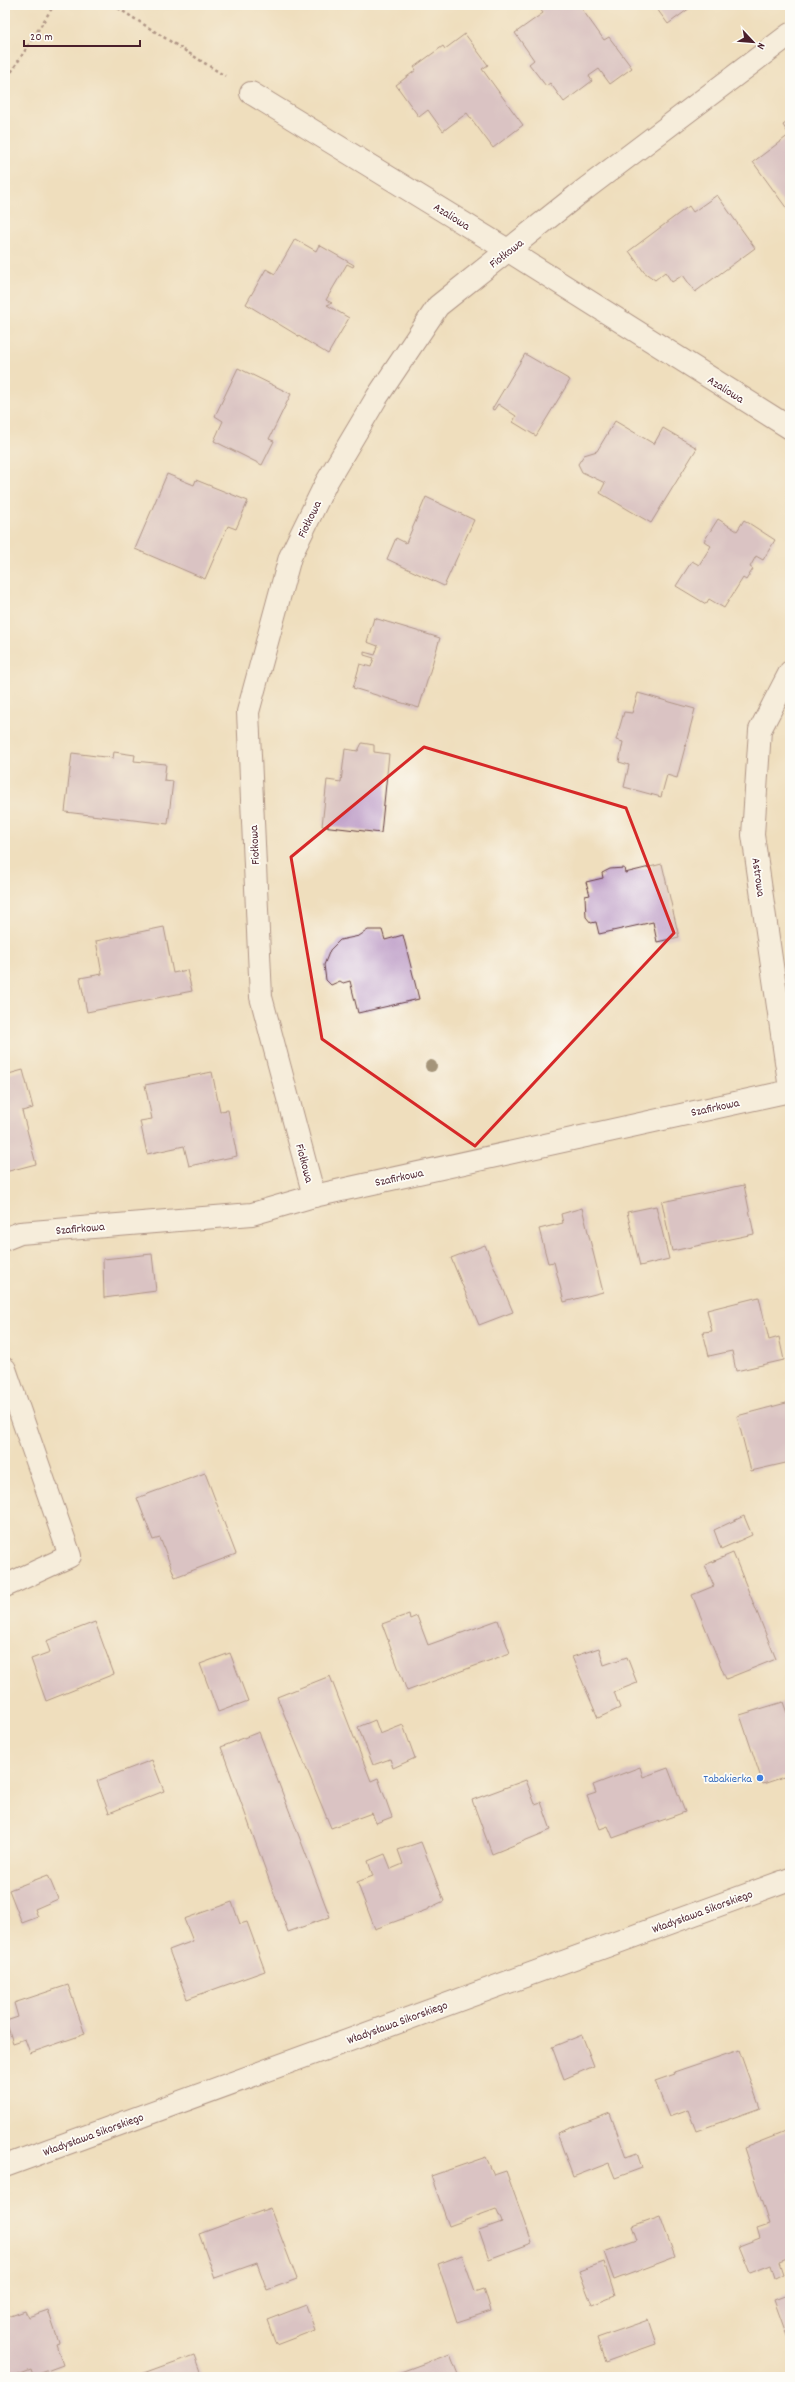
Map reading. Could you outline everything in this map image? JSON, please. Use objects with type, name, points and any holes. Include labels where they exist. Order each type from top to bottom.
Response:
[{"type":"street","name":"Fiołkowa","points":[[314,1196],[261,997],[248,712],[290,557],[326,483],[377,396],[438,306],[509,251],[576,196],[790,34]]},
{"type":"street","name":"Azaliowa","points":[[251,93],[509,251],[790,428]]},
{"type":"street","name":"Astrowa","points":[[790,672],[760,730],[753,835],[790,1090]]},
{"type":"street","name":"Szafirkowa","points":[[5,1239],[20,1233],[252,1214],[314,1196],[790,1090]]},
{"type":"street","points":[[5,1369],[70,1556],[5,1586]]},
{"type":"street","name":"Władysława Sikorskiego","points":[[5,2166],[790,1879]]},
{"type":"path","points":[[5,82],[54,5]]},
{"type":"path","points":[[113,5],[251,93]]},
{"type":"highlighted area","points":[[424,747],[626,808],[674,933],[475,1146],[322,1039],[291,857]]},
{"type":"building","points":[[537,5],[579,5],[604,40],[609,37],[632,68],[610,84],[599,69],[589,76],[592,81],[564,102],[550,83],[546,86],[529,64],[534,60],[515,33],[543,13]]},
{"type":"building","points":[[654,5],[694,5],[668,24]]},
{"type":"building","points":[[465,34],[488,65],[482,69],[523,125],[493,148],[467,113],[443,131],[428,110],[419,117],[396,85],[416,70],[414,67],[443,46],[445,49]]},
{"type":"building","points":[[790,120],[790,213],[753,162],[789,135],[783,125]]},
{"type":"building","points":[[717,195],[755,248],[695,292],[683,275],[672,282],[665,272],[655,280],[644,272],[629,251],[689,206],[693,212]]},
{"type":"building","points":[[295,239],[316,251],[319,245],[354,265],[353,267],[347,264],[326,300],[332,303],[327,305],[349,318],[328,354],[246,304],[266,269],[275,274]]},
{"type":"building","points":[[525,354],[570,380],[536,436],[513,422],[516,416],[498,404],[494,410],[492,409]]},
{"type":"building","points":[[238,368],[291,394],[269,439],[274,441],[262,465],[214,441],[223,421],[215,416]]},
{"type":"building","points":[[615,421],[654,444],[663,428],[697,448],[651,523],[600,493],[605,483],[582,472],[578,464],[584,455],[597,451]]},
{"type":"building","points":[[167,474],[194,485],[196,480],[248,501],[236,529],[228,526],[205,579],[135,549]]},
{"type":"building","points":[[426,497],[474,520],[444,586],[387,559],[396,538],[406,543]]},
{"type":"building","points":[[718,519],[737,531],[744,520],[775,540],[763,560],[756,556],[750,567],[753,569],[746,580],[743,578],[724,608],[709,599],[706,604],[676,586],[692,561],[699,565],[711,546],[704,541]]},
{"type":"building","points":[[374,618],[440,638],[419,708],[353,688],[360,664],[371,667],[374,658],[364,655],[364,652],[375,655],[378,646],[367,642]]},
{"type":"building","points":[[638,693],[695,709],[677,778],[667,775],[661,797],[624,787],[629,765],[619,762],[623,742],[616,740],[624,712],[632,713]]},
{"type":"building","points":[[362,743],[374,745],[374,752],[389,754],[381,833],[322,826],[327,780],[341,782],[345,749],[358,751]]},
{"type":"building","points":[[114,752],[135,755],[134,761],[166,764],[164,780],[173,781],[168,824],[65,812],[72,753],[113,758]]},
{"type":"building","points":[[662,864],[679,937],[657,942],[653,922],[599,934],[596,922],[591,923],[586,917],[585,896],[590,895],[586,882],[603,878],[602,873],[610,869],[624,868],[625,873]]},
{"type":"building","points":[[164,927],[173,973],[187,970],[192,991],[87,1012],[80,978],[102,974],[96,941]]},
{"type":"building","points":[[368,930],[382,930],[385,940],[403,935],[419,999],[358,1013],[350,981],[343,983],[340,981],[331,985],[326,980],[324,965],[330,950],[340,940],[359,936]]},
{"type":"building","points":[[23,1070],[33,1108],[22,1111],[36,1164],[5,1172],[5,1075]]},
{"type":"building","points":[[212,1072],[220,1111],[228,1110],[237,1156],[189,1166],[184,1146],[147,1154],[140,1121],[152,1119],[145,1085]]},
{"type":"building","points":[[744,1185],[754,1234],[672,1251],[662,1202]]},
{"type":"building","points":[[656,1206],[669,1259],[640,1266],[627,1212]]},
{"type":"building","points":[[582,1208],[603,1292],[564,1302],[554,1262],[548,1263],[539,1229],[563,1223],[561,1214]]},
{"type":"building","points":[[485,1245],[513,1312],[479,1325],[451,1258]]},
{"type":"building","points":[[152,1254],[156,1291],[104,1298],[103,1259]]},
{"type":"building","points":[[759,1297],[769,1340],[779,1337],[784,1360],[736,1371],[732,1351],[709,1356],[703,1332],[712,1331],[707,1310]]},
{"type":"building","points":[[790,1402],[790,1462],[751,1471],[737,1416]]},
{"type":"building","points":[[205,1473],[236,1554],[175,1577],[160,1538],[153,1540],[137,1498]]},
{"type":"building","points":[[744,1516],[752,1535],[721,1549],[714,1530]]},
{"type":"building","points":[[733,1553],[776,1659],[726,1679],[692,1595],[714,1586],[705,1565]]},
{"type":"building","points":[[409,1614],[410,1619],[417,1616],[428,1645],[498,1620],[510,1653],[407,1691],[382,1624]]},
{"type":"building","points":[[95,1622],[114,1674],[46,1701],[31,1659],[50,1652],[46,1641]]},
{"type":"building","points":[[599,1648],[604,1665],[627,1657],[637,1683],[614,1692],[620,1708],[598,1718],[572,1657]]},
{"type":"building","points":[[230,1653],[248,1701],[218,1712],[200,1664]]},
{"type":"building","points":[[330,1676],[371,1781],[378,1778],[392,1817],[376,1823],[372,1813],[331,1828],[277,1697]]},
{"type":"building","points":[[783,1702],[787,1713],[790,1712],[790,1775],[763,1784],[740,1715]]},
{"type":"building","points":[[375,1720],[380,1734],[403,1725],[415,1758],[393,1768],[390,1759],[373,1765],[358,1727]]},
{"type":"building","points":[[259,1732],[330,1917],[288,1932],[221,1747]]},
{"type":"building","points":[[152,1760],[164,1791],[109,1813],[97,1781]]},
{"type":"building","points":[[640,1767],[643,1777],[668,1768],[685,1812],[613,1838],[608,1826],[600,1829],[587,1796],[596,1793],[593,1785]]},
{"type":"building","points":[[526,1780],[535,1804],[541,1802],[551,1830],[492,1854],[472,1800]]},
{"type":"building","points":[[421,1842],[444,1901],[429,1909],[375,1929],[357,1882],[373,1876],[368,1861],[385,1854],[391,1869],[403,1864],[398,1850]]},
{"type":"building","points":[[48,1875],[58,1899],[35,1909],[38,1917],[22,1923],[9,1890]]},
{"type":"building","points":[[232,1902],[240,1924],[247,1922],[265,1971],[187,1999],[169,1950],[193,1941],[184,1919]]},
{"type":"building","points":[[68,1985],[85,2034],[30,2053],[25,2039],[13,2043],[6,2021],[18,2017],[14,2003]]},
{"type":"building","points":[[582,2035],[594,2066],[564,2079],[552,2047]]},
{"type":"building","points":[[739,2050],[760,2108],[696,2131],[688,2110],[669,2117],[655,2081],[675,2074],[674,2072]]},
{"type":"building","points":[[610,2113],[626,2157],[637,2153],[642,2168],[615,2178],[609,2163],[573,2177],[557,2133]]},
{"type":"building","points":[[790,2130],[790,2258],[779,2262],[783,2274],[775,2278],[771,2265],[750,2273],[739,2246],[760,2238],[757,2228],[769,2224],[744,2148]]},
{"type":"building","points":[[486,2157],[494,2175],[506,2171],[532,2243],[489,2259],[479,2230],[502,2222],[496,2209],[449,2226],[431,2176]]},
{"type":"building","points":[[270,2208],[297,2279],[267,2290],[257,2263],[215,2278],[199,2234]]},
{"type":"building","points":[[660,2216],[675,2257],[614,2280],[604,2252],[637,2240],[632,2226]]},
{"type":"building","points":[[462,2255],[475,2291],[484,2288],[491,2311],[457,2322],[438,2264]]},
{"type":"building","points":[[604,2262],[615,2296],[592,2305],[579,2271]]},
{"type":"building","points":[[790,2294],[790,2335],[787,2336],[774,2300]]},
{"type":"building","points":[[306,2305],[315,2330],[276,2345],[267,2320]]},
{"type":"building","points":[[48,2310],[59,2343],[56,2344],[63,2365],[33,2376],[31,2370],[13,2377],[5,2377],[5,2318],[25,2311],[28,2317]]},
{"type":"building","points":[[648,2320],[656,2344],[605,2362],[597,2338]]},
{"type":"building","points":[[450,2354],[459,2377],[387,2377]]},
{"type":"building","points":[[194,2355],[202,2377],[140,2377],[139,2375]]},
{"type":"place","name":"Tabakierka","points":[[760,1778]]}]
